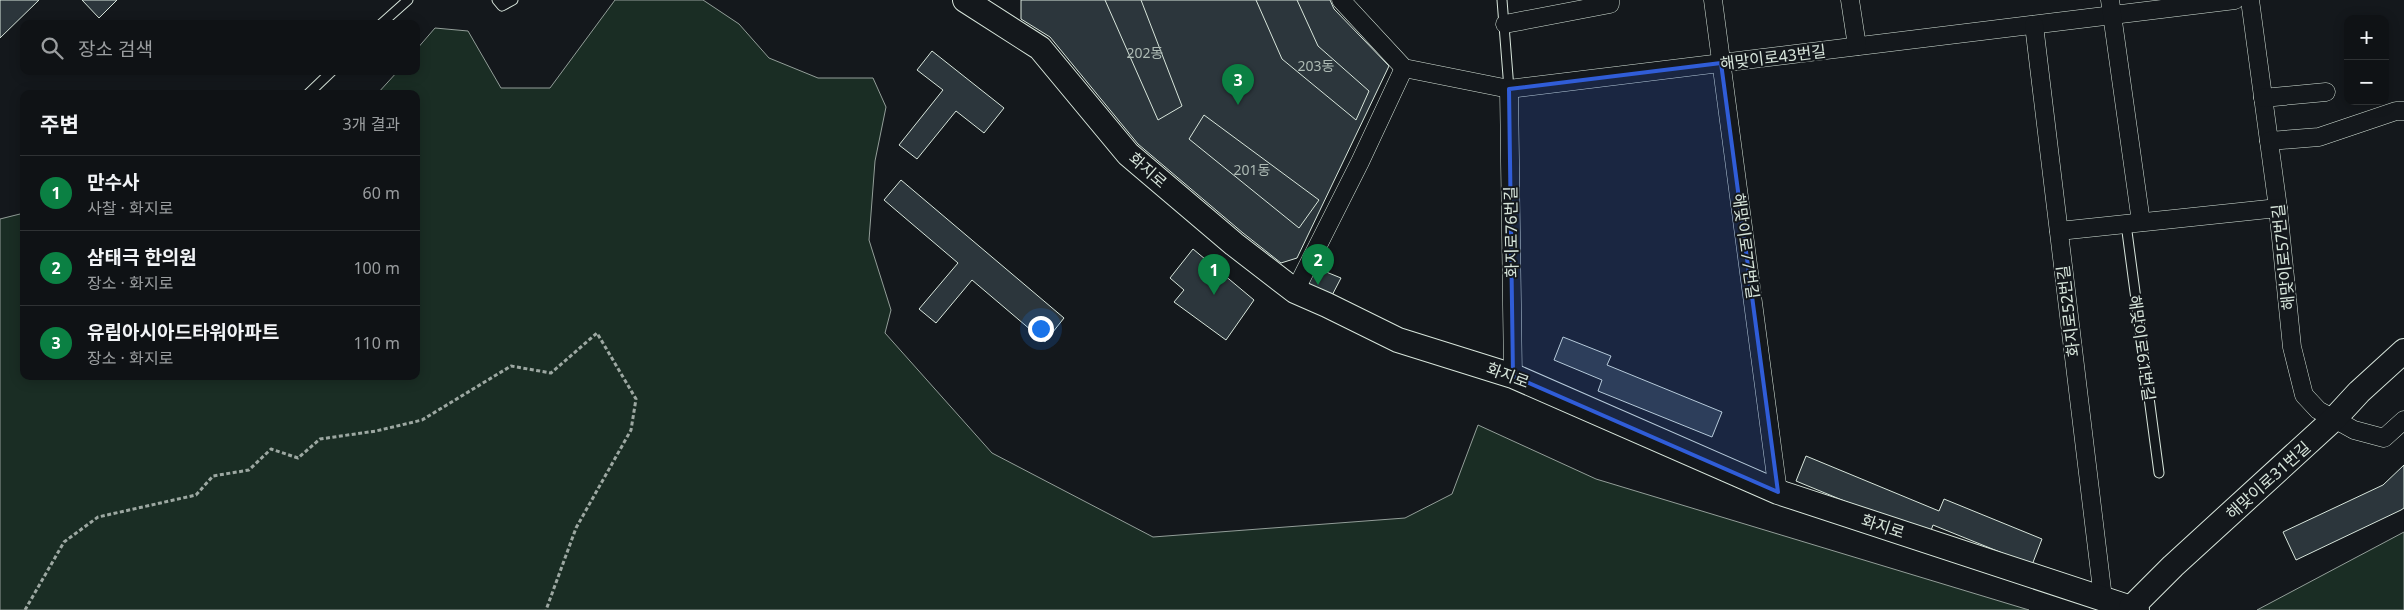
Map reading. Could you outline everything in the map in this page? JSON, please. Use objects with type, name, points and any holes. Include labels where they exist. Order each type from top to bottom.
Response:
[{"type":"street","name":"화지로","points":[[965,0],[1040,48],[1128,154],[1234,244],[1295,292],[1327,305],[1398,340],[1513,376],[1778,492],[2134,609]]},
{"type":"street","points":[[1295,292],[1360,162],[1404,68],[1341,0]]},
{"type":"street","name":"해맞이로77번길","points":[[1713,0],[1778,492]]},
{"type":"street","points":[[1850,0],[1857,46]]},
{"type":"street","name":"해맞이로43번길","points":[[1404,68],[1509,89],[2034,24],[2111,8],[2235,0]]},
{"type":"street","name":"해맞이로57번길","points":[[2250,0],[2278,208],[2292,347],[2304,395],[2318,410],[2354,430],[2384,438],[2404,420]]},
{"type":"street","points":[[1505,24],[1610,2]]},
{"type":"street","name":"해맞이로61번길","points":[[2111,8],[2133,223]]},
{"type":"street","name":"화지로52번길","points":[[2034,24],[2103,598]]},
{"type":"street","name":"화지로76번길","points":[[1509,89],[1513,376]]},
{"type":"street","points":[[2263,98],[2326,92]]},
{"type":"street","points":[[2269,141],[2319,137],[2396,111],[2404,111]]},
{"type":"street","points":[[2059,231],[2278,208]]},
{"type":"street","name":"해맞이로31번길","points":[[2134,609],[2173,566],[2335,418],[2359,392],[2404,351]]},
{"type":"lane","points":[[386,20],[408,0]]},
{"type":"lane","points":[[497,0],[502,6],[513,0]]},
{"type":"lane","points":[[1502,0],[1509,89]]},
{"type":"lane","points":[[312,90],[328,75]]},
{"type":"lane","name":"해맞이로61번길","points":[[2133,223],[2159,473]]},
{"type":"path","points":[[25,610],[64,542],[98,517],[196,495],[213,476],[249,470],[271,449],[298,458],[320,439],[376,431],[422,420],[511,366],[551,373],[597,333],[636,399],[631,430],[576,528],[546,610]]},
{"type":"highlighted area","points":[[1721,63],[1778,492],[1513,376],[1509,89]]},
{"type":"green space","points":[[615,0],[703,0],[739,24],[769,58],[818,78],[873,78],[886,107],[875,161],[869,240],[891,310],[885,333],[992,453],[1153,537],[1405,518],[1452,494],[1478,425],[1596,479],[2029,610],[0,610],[0,219],[20,214],[20,380],[420,380],[420,90],[381,90],[394,75],[420,75],[420,45],[435,28],[468,31],[501,88],[550,88]]},
{"type":"green space","points":[[2404,532],[2404,610],[2257,610]]},
{"type":"building","points":[[0,0],[39,0],[0,38]]},
{"type":"building","points":[[82,0],[117,0],[99,18]]},
{"type":"building","points":[[1021,0],[1330,0],[1334,9],[1389,66],[1297,258],[1281,263],[1138,144],[1050,37],[1021,19]]},
{"type":"building","points":[[1105,0],[1141,0],[1182,106],[1158,120]]},
{"type":"building","points":[[1256,0],[1297,0],[1318,46],[1369,91],[1356,120],[1282,59]]},
{"type":"building","points":[[932,51],[1004,108],[984,133],[956,111],[917,159],[899,145],[943,90],[917,70]]},
{"type":"building","points":[[1204,115],[1319,200],[1299,228],[1189,139]]},
{"type":"building","points":[[901,180],[1064,318],[1045,342],[972,280],[936,323],[919,309],[958,263],[884,200]]},
{"type":"building","points":[[1193,249],[1254,300],[1226,340],[1174,302],[1184,290],[1170,278]]},
{"type":"building","points":[[1309,265],[1341,278],[1327,305],[1295,291]]},
{"type":"building","points":[[1563,337],[1611,356],[1607,365],[1722,412],[1712,437],[1598,391],[1602,380],[1554,360]]},
{"type":"building","points":[[1806,456],[1939,511],[1944,499],[2042,539],[2032,565],[1933,525],[1929,536],[1796,481]]},
{"type":"building","points":[[2404,465],[2404,508],[2296,560],[2283,532],[2383,485]]},
{"type":"place","name":"유림아시아드타워아파트","points":[[1238,105]]},
{"type":"place","name":"삼태극 한의원","points":[[1318,285]]},
{"type":"place","name":"만수사","points":[[1214,295]]}]
